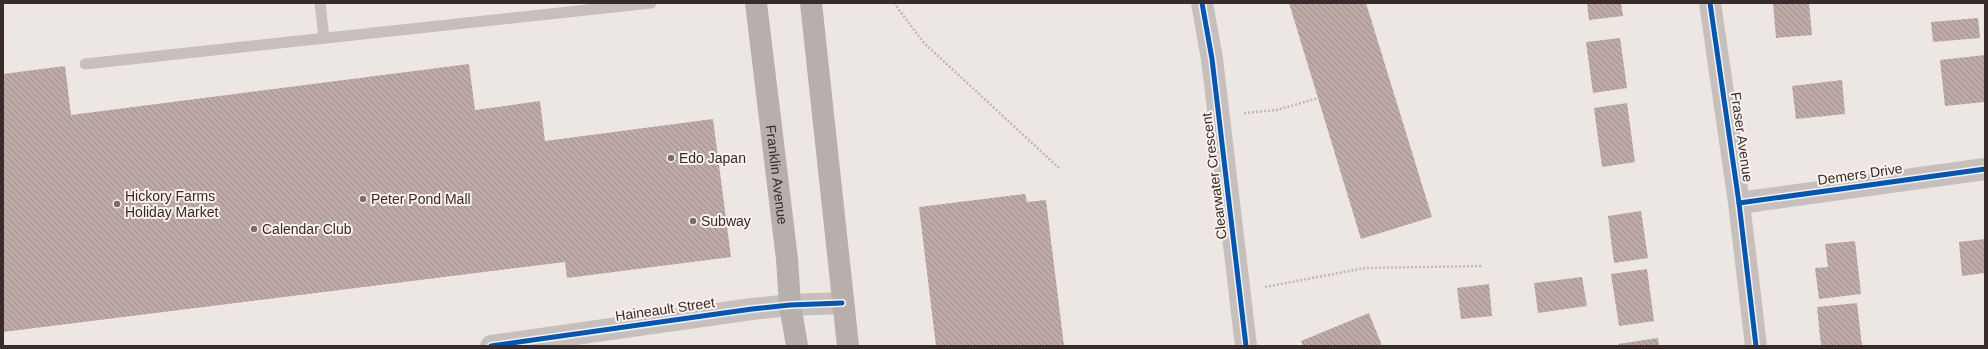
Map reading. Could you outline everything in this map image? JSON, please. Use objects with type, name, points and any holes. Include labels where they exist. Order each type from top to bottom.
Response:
[{"type":"main road","name":"Franklin Avenue","points":[[756,3],[787,259],[790,305],[797,346]]},
{"type":"main road","points":[[811,3],[842,303],[848,346]]},
{"type":"street","name":"Clearwater Crescent","points":[[1202,3],[1219,115],[1246,346]]},
{"type":"street","name":"Fraser Avenue","points":[[1710,3],[1739,203],[1756,346]]},
{"type":"street","name":"Demers Drive","points":[[1739,203],[1985,169]]},
{"type":"street","name":"Haineault Street","points":[[491,346],[790,305],[842,303]]},
{"type":"lane","points":[[320,3],[324,38]]},
{"type":"lane","points":[[84,64],[650,3]]},
{"type":"path","points":[[894,3],[924,42],[1059,168]]},
{"type":"path","points":[[1219,115],[1277,110],[1318,98]]},
{"type":"path","points":[[1240,292],[1365,268],[1482,266]]},
{"type":"building","points":[[1289,3],[1366,3],[1432,217],[1361,239]]},
{"type":"building","points":[[1587,3],[1621,3],[1623,16],[1589,20]]},
{"type":"building","points":[[1773,3],[1809,3],[1812,35],[1776,38]]},
{"type":"building","points":[[1978,18],[1980,38],[1933,42],[1931,22]]},
{"type":"building","points":[[1620,38],[1627,88],[1593,93],[1586,42]]},
{"type":"building","points":[[1985,55],[1985,102],[1945,106],[1940,60]]},
{"type":"building","name":"Peter Pond Mall","points":[[469,64],[475,110],[540,101],[545,141],[713,119],[731,257],[567,278],[565,262],[3,332],[3,74],[65,66],[71,115]]},
{"type":"building","points":[[1842,80],[1845,114],[1796,119],[1792,86]]},
{"type":"building","points":[[1627,103],[1635,162],[1602,167],[1594,108]]},
{"type":"building","points":[[1025,194],[1027,202],[1046,200],[1064,346],[936,346],[919,207]]},
{"type":"building","points":[[1641,211],[1648,258],[1614,263],[1608,216]]},
{"type":"building","points":[[1985,239],[1985,273],[1962,276],[1959,242]]},
{"type":"building","points":[[1855,241],[1861,294],[1819,299],[1815,268],[1828,267],[1825,244]]},
{"type":"building","points":[[1647,269],[1654,321],[1619,326],[1611,274]]},
{"type":"building","points":[[1582,277],[1587,306],[1538,313],[1534,283]]},
{"type":"building","points":[[1489,284],[1492,316],[1461,319],[1457,288]]},
{"type":"building","points":[[1857,303],[1862,346],[1821,346],[1817,307]]},
{"type":"building","points":[[1369,313],[1382,346],[1303,346],[1301,341]]},
{"type":"building","points":[[1658,338],[1659,346],[1619,346],[1618,344]]},
{"type":"cycle path","points":[[1202,3],[1212,59],[1246,346]]},
{"type":"cycle path","points":[[1710,3],[1739,203],[1756,346]]},
{"type":"cycle path","points":[[1739,203],[1985,169]]},
{"type":"cycle path","points":[[491,346],[752,309],[790,305],[842,303]]},
{"type":"place","name":"Edo Japan","points":[[671,158]]},
{"type":"place","name":"Peter Pond Mall","points":[[363,199]]},
{"type":"place","name":"Hickory Farms Holiday Market","points":[[117,204]]},
{"type":"place","name":"Subway","points":[[693,221]]},
{"type":"place","name":"Calendar Club","points":[[254,229]]}]
